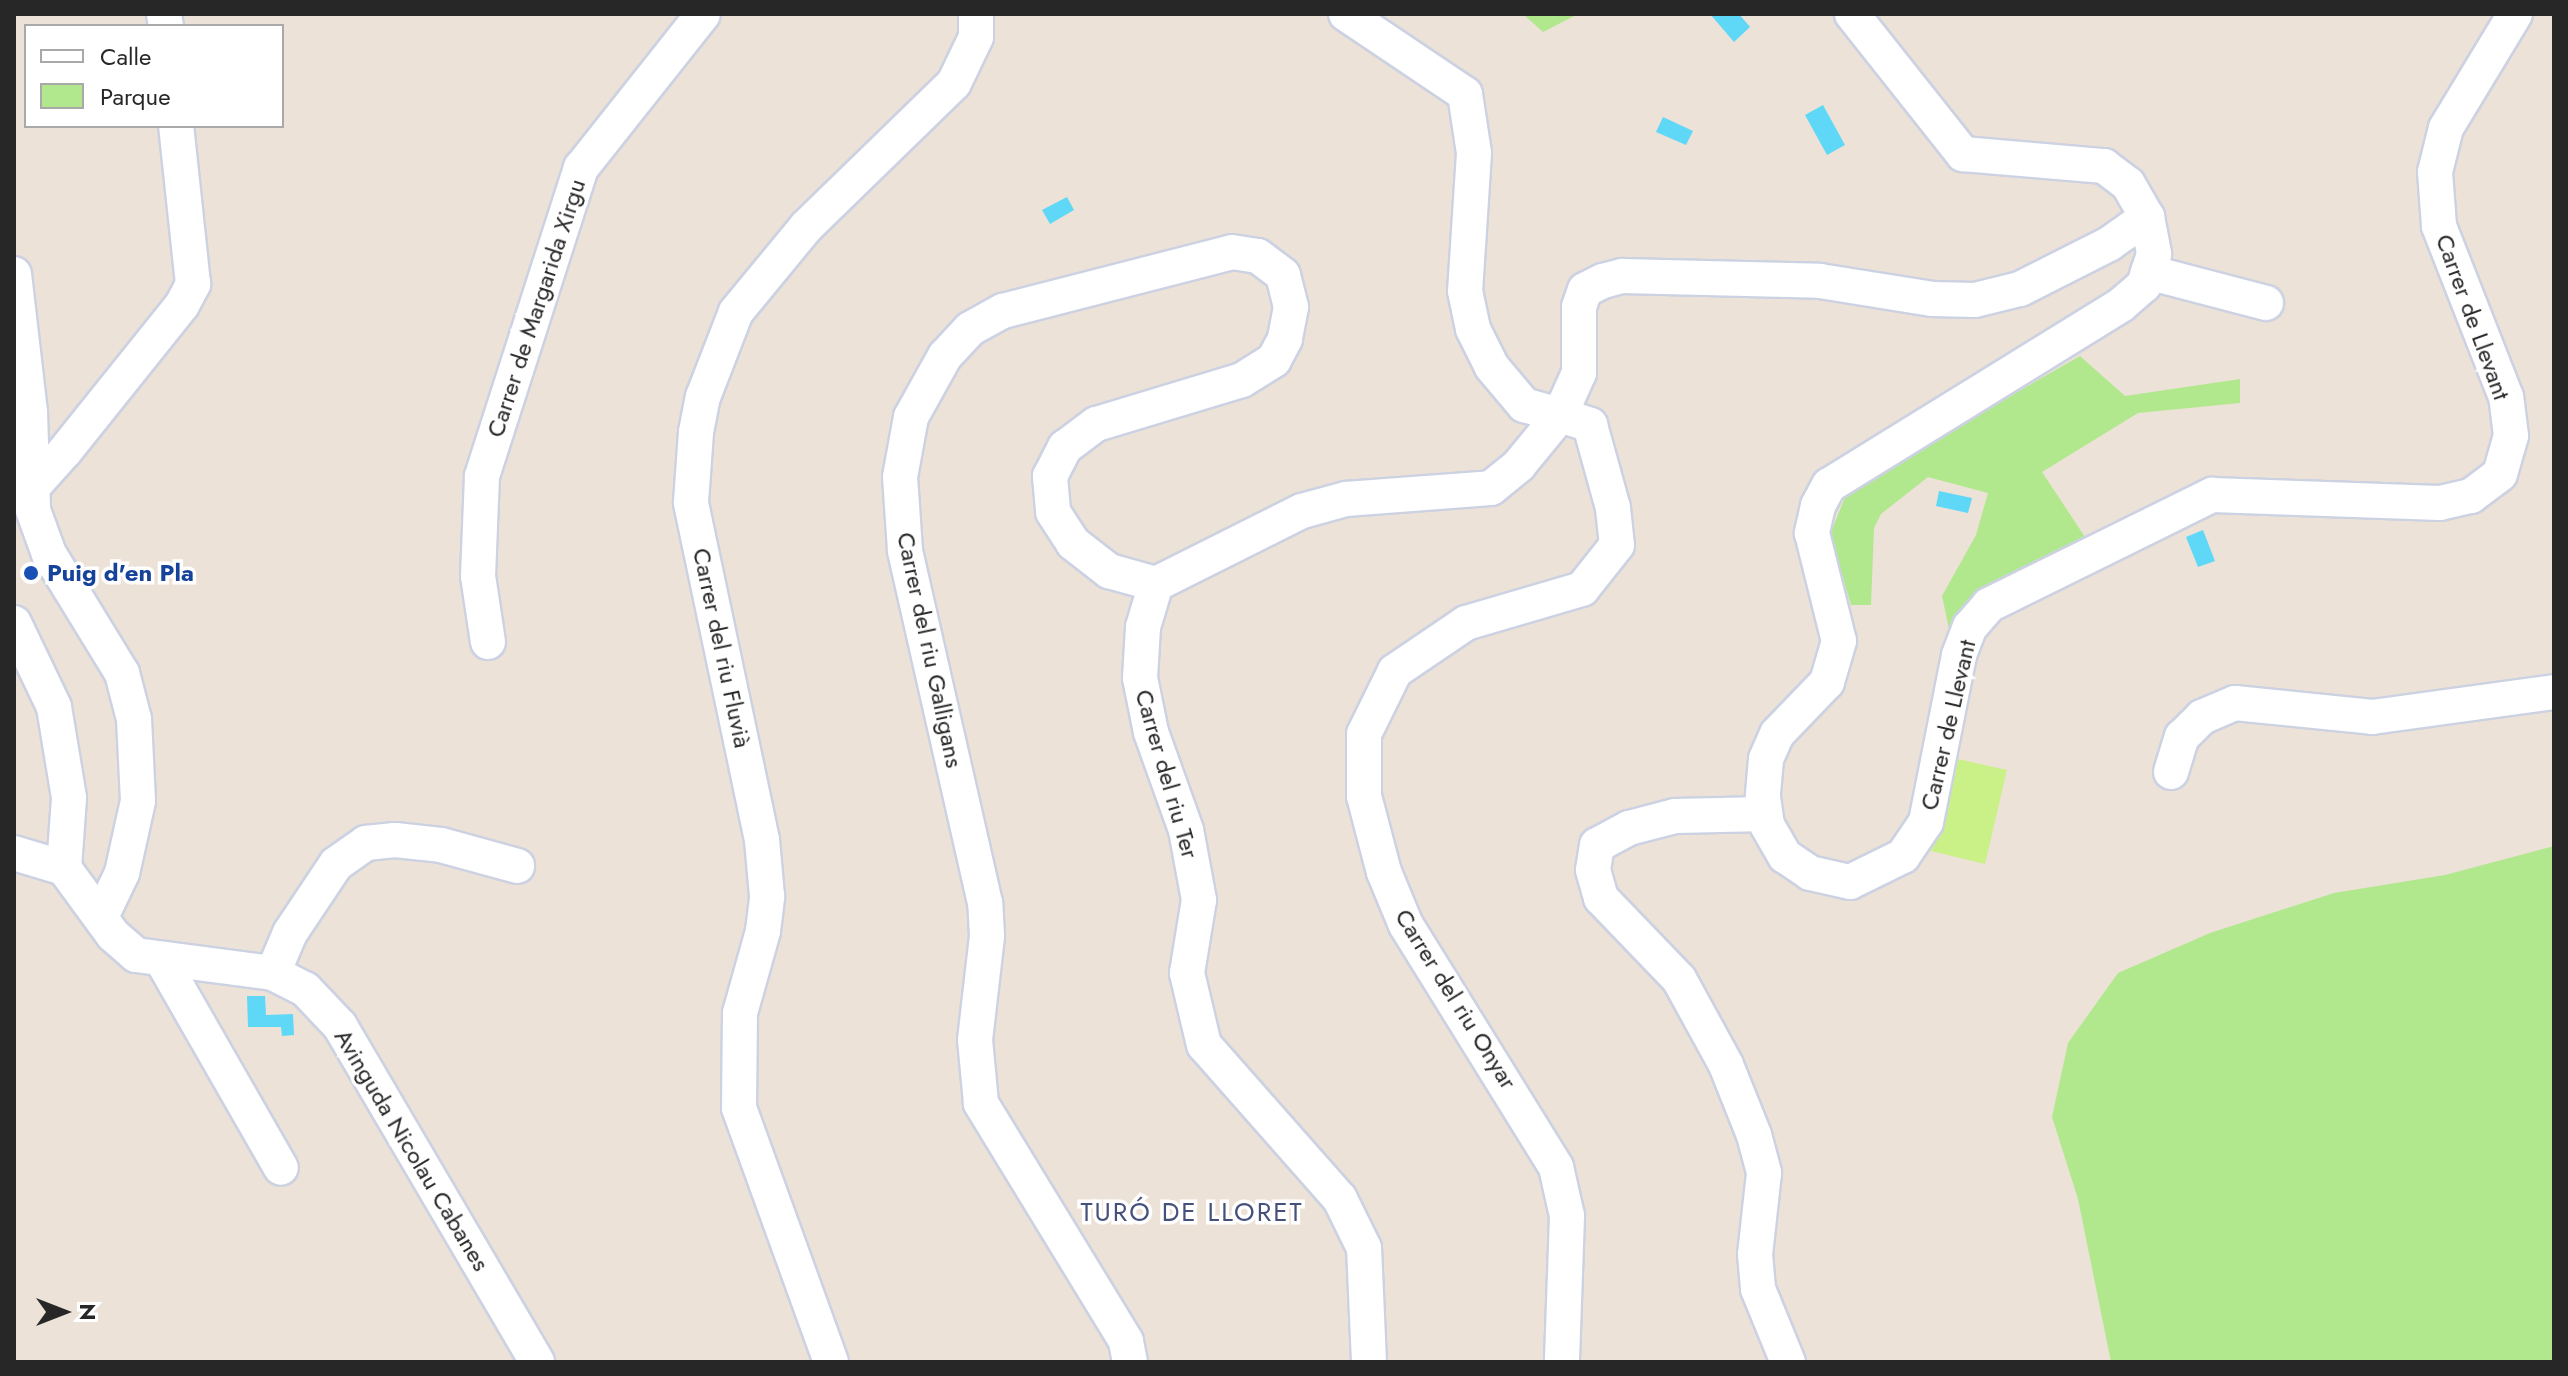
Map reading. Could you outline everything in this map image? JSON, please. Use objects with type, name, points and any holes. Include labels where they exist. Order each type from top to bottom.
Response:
[{"type":"street","name":"Carrer de Margarida Xirgu","points":[[488,642],[478,576],[482,476],[581,168],[703,14]]},
{"type":"street","name":"Carrer del riu Fluvià","points":[[831,1362],[739,1108],[740,1013],[763,931],[767,896],[762,840],[691,502],[696,432],[703,397],[736,312],[806,227],[954,83],[976,37],[976,14]]},
{"type":"street","points":[[1346,14],[1465,94],[1474,153],[1465,291],[1473,329],[1492,367],[1524,405],[1560,415]]},
{"type":"street","points":[[1852,14],[1963,154],[2104,166],[2128,184],[2147,217],[2154,254],[2148,272],[2266,303]]},
{"type":"street","name":"Carrer de Llevant","points":[[2148,272],[2144,285],[2121,305],[1829,485],[1812,533],[1839,641],[1827,682],[1777,734],[1766,759],[1765,814],[1785,856],[1810,873],[1850,882],[1903,856],[1926,822],[1959,655],[1989,605],[2212,495],[2440,503],[2471,496],[2500,474],[2511,436],[2506,397],[2439,226],[2435,172],[2446,128],[2515,14]]},
{"type":"street","points":[[22,490],[182,305],[193,284],[176,128]]},
{"type":"street","points":[[1156,584],[1302,511],[1346,499],[1491,488],[1519,465],[1560,415],[1579,373],[1579,307],[1585,290],[1603,281],[1622,276],[1820,281],[1932,299],[1975,300],[2020,289],[2109,244],[2147,217]]},
{"type":"street","name":"Carrer del riu Galligans","points":[[1130,1362],[1126,1341],[981,1103],[975,1040],[987,936],[985,903],[905,550],[900,477],[911,417],[945,356],[970,329],[1003,311],[1232,252],[1258,256],[1283,275],[1291,307],[1285,339],[1274,360],[1242,380],[1096,424],[1065,447],[1050,476],[1053,512],[1073,543],[1109,571],[1156,584]]},
{"type":"street","points":[[14,274],[30,412],[22,490],[49,554],[116,661],[134,719],[138,801],[122,873],[101,917]]},
{"type":"street","name":"Carrer del riu Onyar","points":[[1560,415],[1590,425],[1613,508],[1617,545],[1582,589],[1466,623],[1395,671],[1364,734],[1364,796],[1384,872],[1406,925],[1556,1167],[1567,1216],[1562,1362]]},
{"type":"street","name":"Carrer del riu Ter","points":[[1156,584],[1143,627],[1140,678],[1151,732],[1186,830],[1199,900],[1187,973],[1204,1045],[1340,1199],[1364,1248],[1369,1362]]},
{"type":"street","points":[[14,623],[54,707],[69,798],[64,868],[14,853]]},
{"type":"street","points":[[2171,772],[2182,737],[2202,717],[2235,703],[2372,717],[2554,692]]},
{"type":"street","points":[[1765,814],[1675,816],[1629,828],[1597,845],[1593,870],[1601,898],[1679,979],[1726,1065],[1754,1135],[1764,1173],[1755,1254],[1758,1289],[1788,1362]]},
{"type":"street","points":[[273,973],[290,933],[336,864],[366,843],[395,840],[441,845],[517,866]]},
{"type":"street","name":"Avinguda Nicolau Cabanes","points":[[64,868],[101,917],[136,955],[163,962],[273,973],[305,989],[340,1026],[537,1362]]},
{"type":"street","points":[[163,962],[281,1168]]},
{"type":"green space","points":[[1523,14],[1578,14],[1543,32]]},
{"type":"green space","points":[[2080,356],[2125,396],[2240,379],[2240,403],[2138,413],[2042,472],[2085,537],[1992,584],[1951,638],[1942,596],[1976,535],[1988,493],[1928,477],[1881,514],[1874,528],[1871,605],[1851,605],[1830,535],[1845,497],[1883,469]]},
{"type":"green space","points":[[1958,759],[2007,770],[1985,864],[1931,851],[1945,821]]},
{"type":"green space","points":[[2554,846],[2554,1362],[2111,1362],[2078,1199],[2052,1117],[2068,1043],[2118,973],[2210,933],[2334,893],[2445,875]]},
{"type":"water","points":[[1710,14],[1739,14],[1750,27],[1734,42]]},
{"type":"water","points":[[1823,105],[1845,145],[1827,155],[1805,115]]},
{"type":"water","points":[[1663,117],[1693,131],[1686,145],[1656,132]]},
{"type":"water","points":[[1067,197],[1074,210],[1050,224],[1042,210]]},
{"type":"water","points":[[1939,491],[1972,498],[1968,513],[1936,506]]},
{"type":"water","points":[[2203,530],[2215,561],[2198,567],[2186,537]]},
{"type":"water","points":[[247,996],[265,996],[266,1015],[293,1014],[294,1035],[282,1036],[281,1027],[248,1027]]},
{"type":"place","name":"Puig d'en Pla","points":[[31,573]]},
{"type":"district","name":"TURÓ DE LLORET","points":[[1192,1213]]}]
